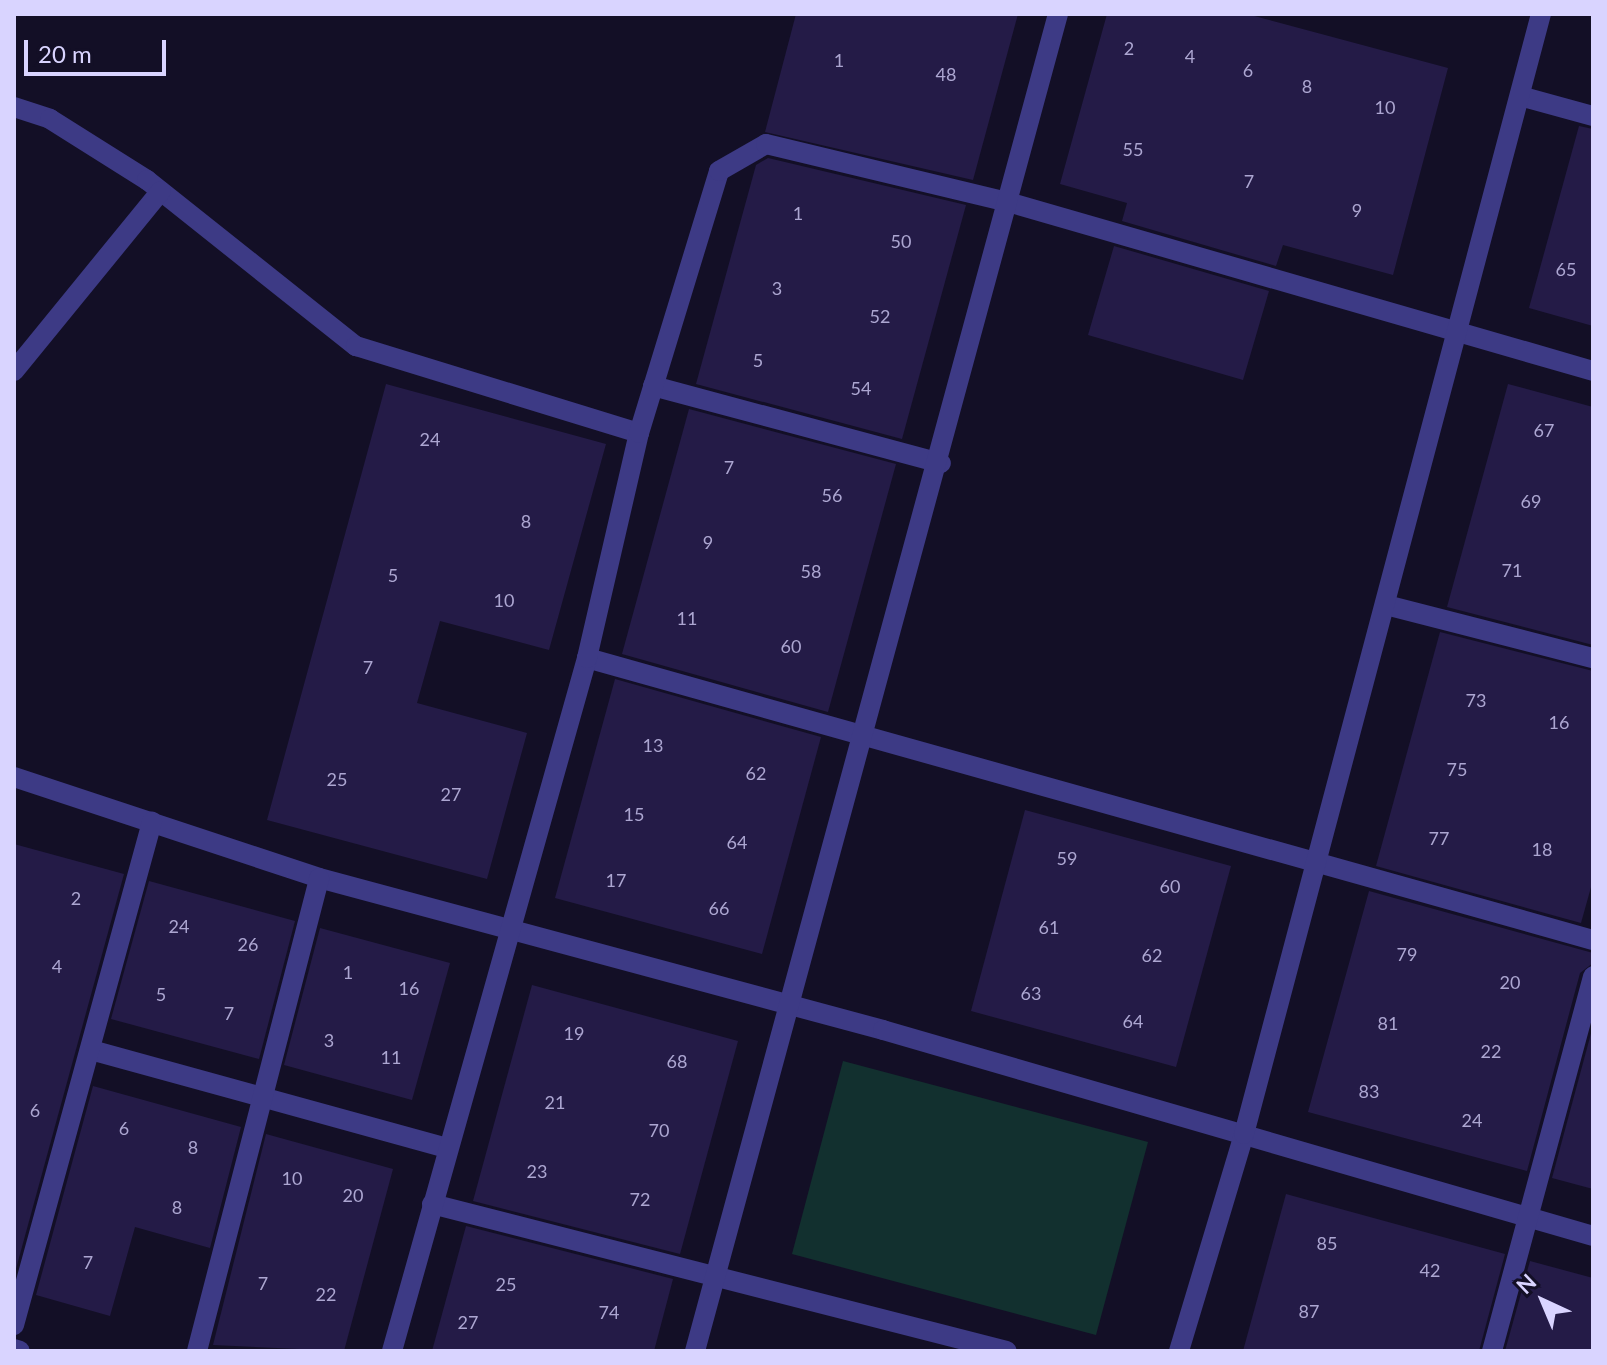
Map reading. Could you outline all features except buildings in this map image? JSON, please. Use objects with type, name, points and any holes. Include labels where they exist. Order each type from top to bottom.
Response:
[{"type":"street","points":[[695,1351],[868,734],[1058,14]]},
{"type":"street","points":[[1179,1351],[1244,1134],[1541,14]]},
{"type":"street","points":[[1520,96],[1593,116]]},
{"type":"street","points":[[14,107],[50,119],[161,191],[356,346],[639,433]]},
{"type":"street","points":[[392,1351],[587,658],[639,433],[719,171],[744,152],[766,144],[1008,202],[1456,335],[1593,371]]},
{"type":"street","points":[[14,371],[161,191]]},
{"type":"street","points":[[653,386],[941,463]]},
{"type":"street","points":[[1386,605],[1593,658]]},
{"type":"street","points":[[587,658],[868,734],[1316,865],[1593,940]]},
{"type":"street","points":[[14,777],[319,878],[793,1005],[1593,1236]]},
{"type":"street","points":[[14,1325],[152,822]]},
{"type":"street","points":[[197,1351],[319,878]]},
{"type":"street","points":[[1492,1351],[1525,1217],[1593,976]]},
{"type":"street","points":[[91,1050],[448,1148]]},
{"type":"street","points":[[432,1204],[715,1279],[1007,1351]]},
{"type":"street","points":[[14,1349],[20,1351]]},
{"type":"green space","points":[[843,1061],[1148,1142],[1096,1335],[792,1254]]}]
